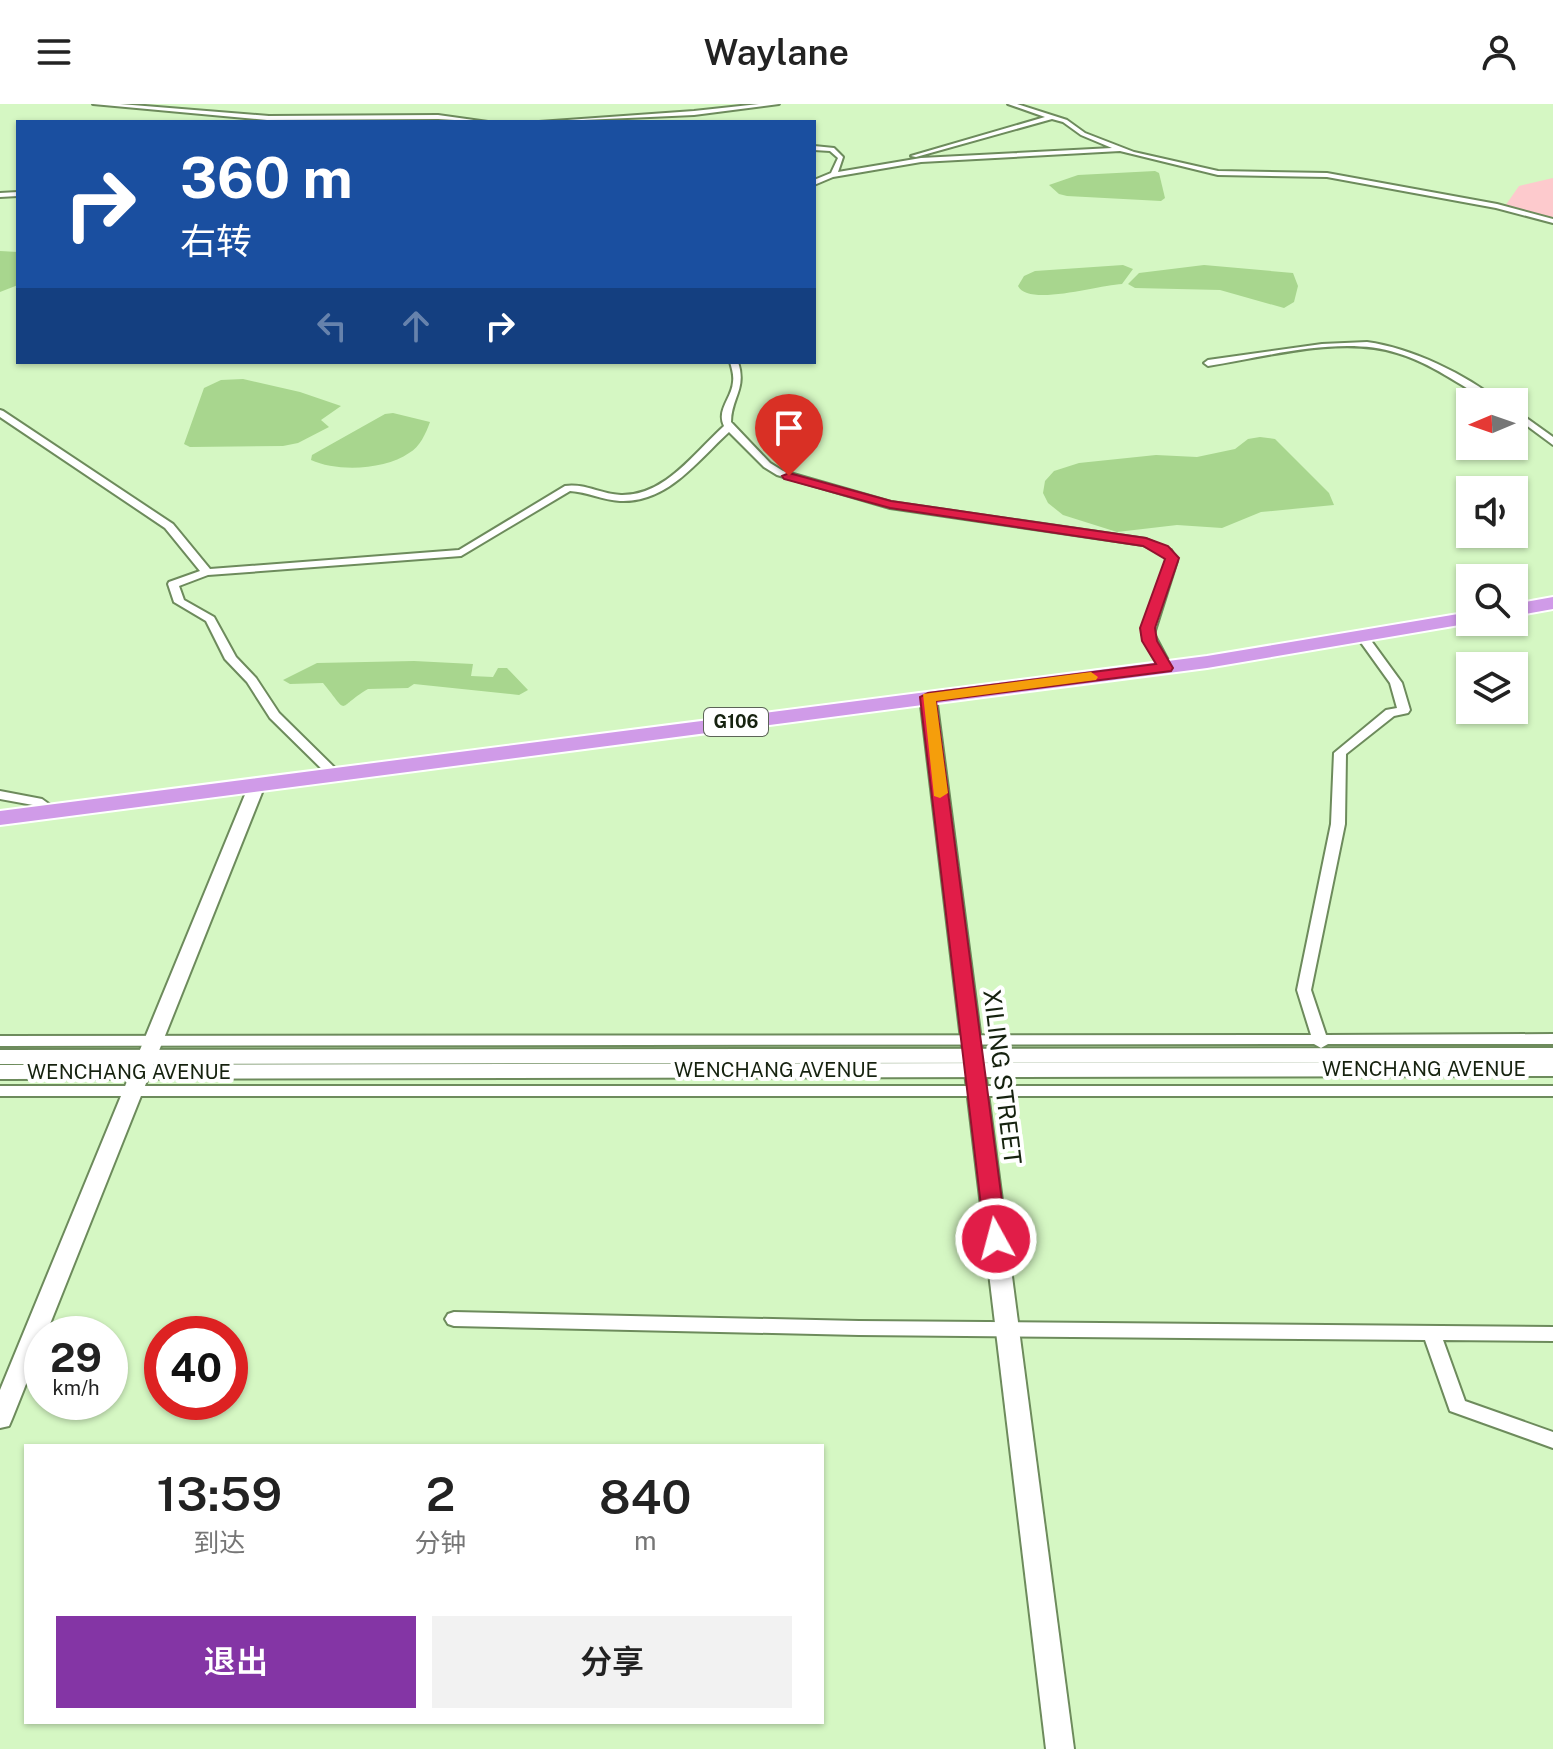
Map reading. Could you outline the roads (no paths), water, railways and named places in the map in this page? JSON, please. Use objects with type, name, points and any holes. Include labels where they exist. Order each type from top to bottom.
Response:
[{"type":"highway","points":[[1528,607],[1553,603]]},
{"type":"highway","name":"G106","points":[[0,818],[1166,668],[1456,620]]},
{"type":"main road","name":"WENCHANG AVENUE","points":[[974,1063],[1322,1046],[1553,1055]]},
{"type":"main road","name":"WENCHANG AVENUE","points":[[0,1057],[143,1065]]},
{"type":"main road","name":"WENCHANG AVENUE","points":[[0,1072],[143,1065],[974,1063],[1553,1069]]},
{"type":"street","points":[[96,104],[267,119],[438,117],[466,120]]},
{"type":"street","points":[[260,104],[267,119]]},
{"type":"street","points":[[607,120],[776,104]]},
{"type":"street","points":[[1011,104],[1051,117],[1123,150],[1221,173],[1336,177],[1497,206],[1553,221]]},
{"type":"street","points":[[899,163],[940,147],[1026,127],[1051,117]]},
{"type":"street","points":[[816,148],[832,149],[841,156],[831,176]]},
{"type":"street","points":[[816,180],[899,163],[1123,150]]},
{"type":"street","points":[[1208,363],[1335,346],[1378,345],[1423,361],[1471,388]]},
{"type":"street","points":[[734,364],[739,383],[725,415],[728,428],[773,469],[842,493],[890,505],[1159,546],[1172,561],[1148,634],[1166,668]]},
{"type":"street","points":[[0,413],[169,526],[207,572]]},
{"type":"street","points":[[1528,423],[1553,442]]},
{"type":"street","points":[[335,775],[274,715],[252,680],[231,659],[210,619],[179,602],[173,584],[207,572],[461,553],[568,488],[625,498],[675,479],[690,468],[728,428]]},
{"type":"street","points":[[1363,637],[1396,683],[1404,710],[1390,713],[1340,753],[1338,824],[1304,990],[1322,1046],[1553,1039]]},
{"type":"street","name":"XILING STREET","points":[[928,697],[1060,1749]]},
{"type":"street","points":[[0,1419],[257,785]]},
{"type":"street","points":[[0,795],[37,802],[54,812]]},
{"type":"street","points":[[0,1041],[143,1065],[974,1063],[1553,1091]]},
{"type":"street","points":[[0,1091],[143,1065]]},
{"type":"street","points":[[454,1319],[1007,1329],[1553,1334]]},
{"type":"street","points":[[1432,1334],[1457,1406],[1553,1440]]}]
